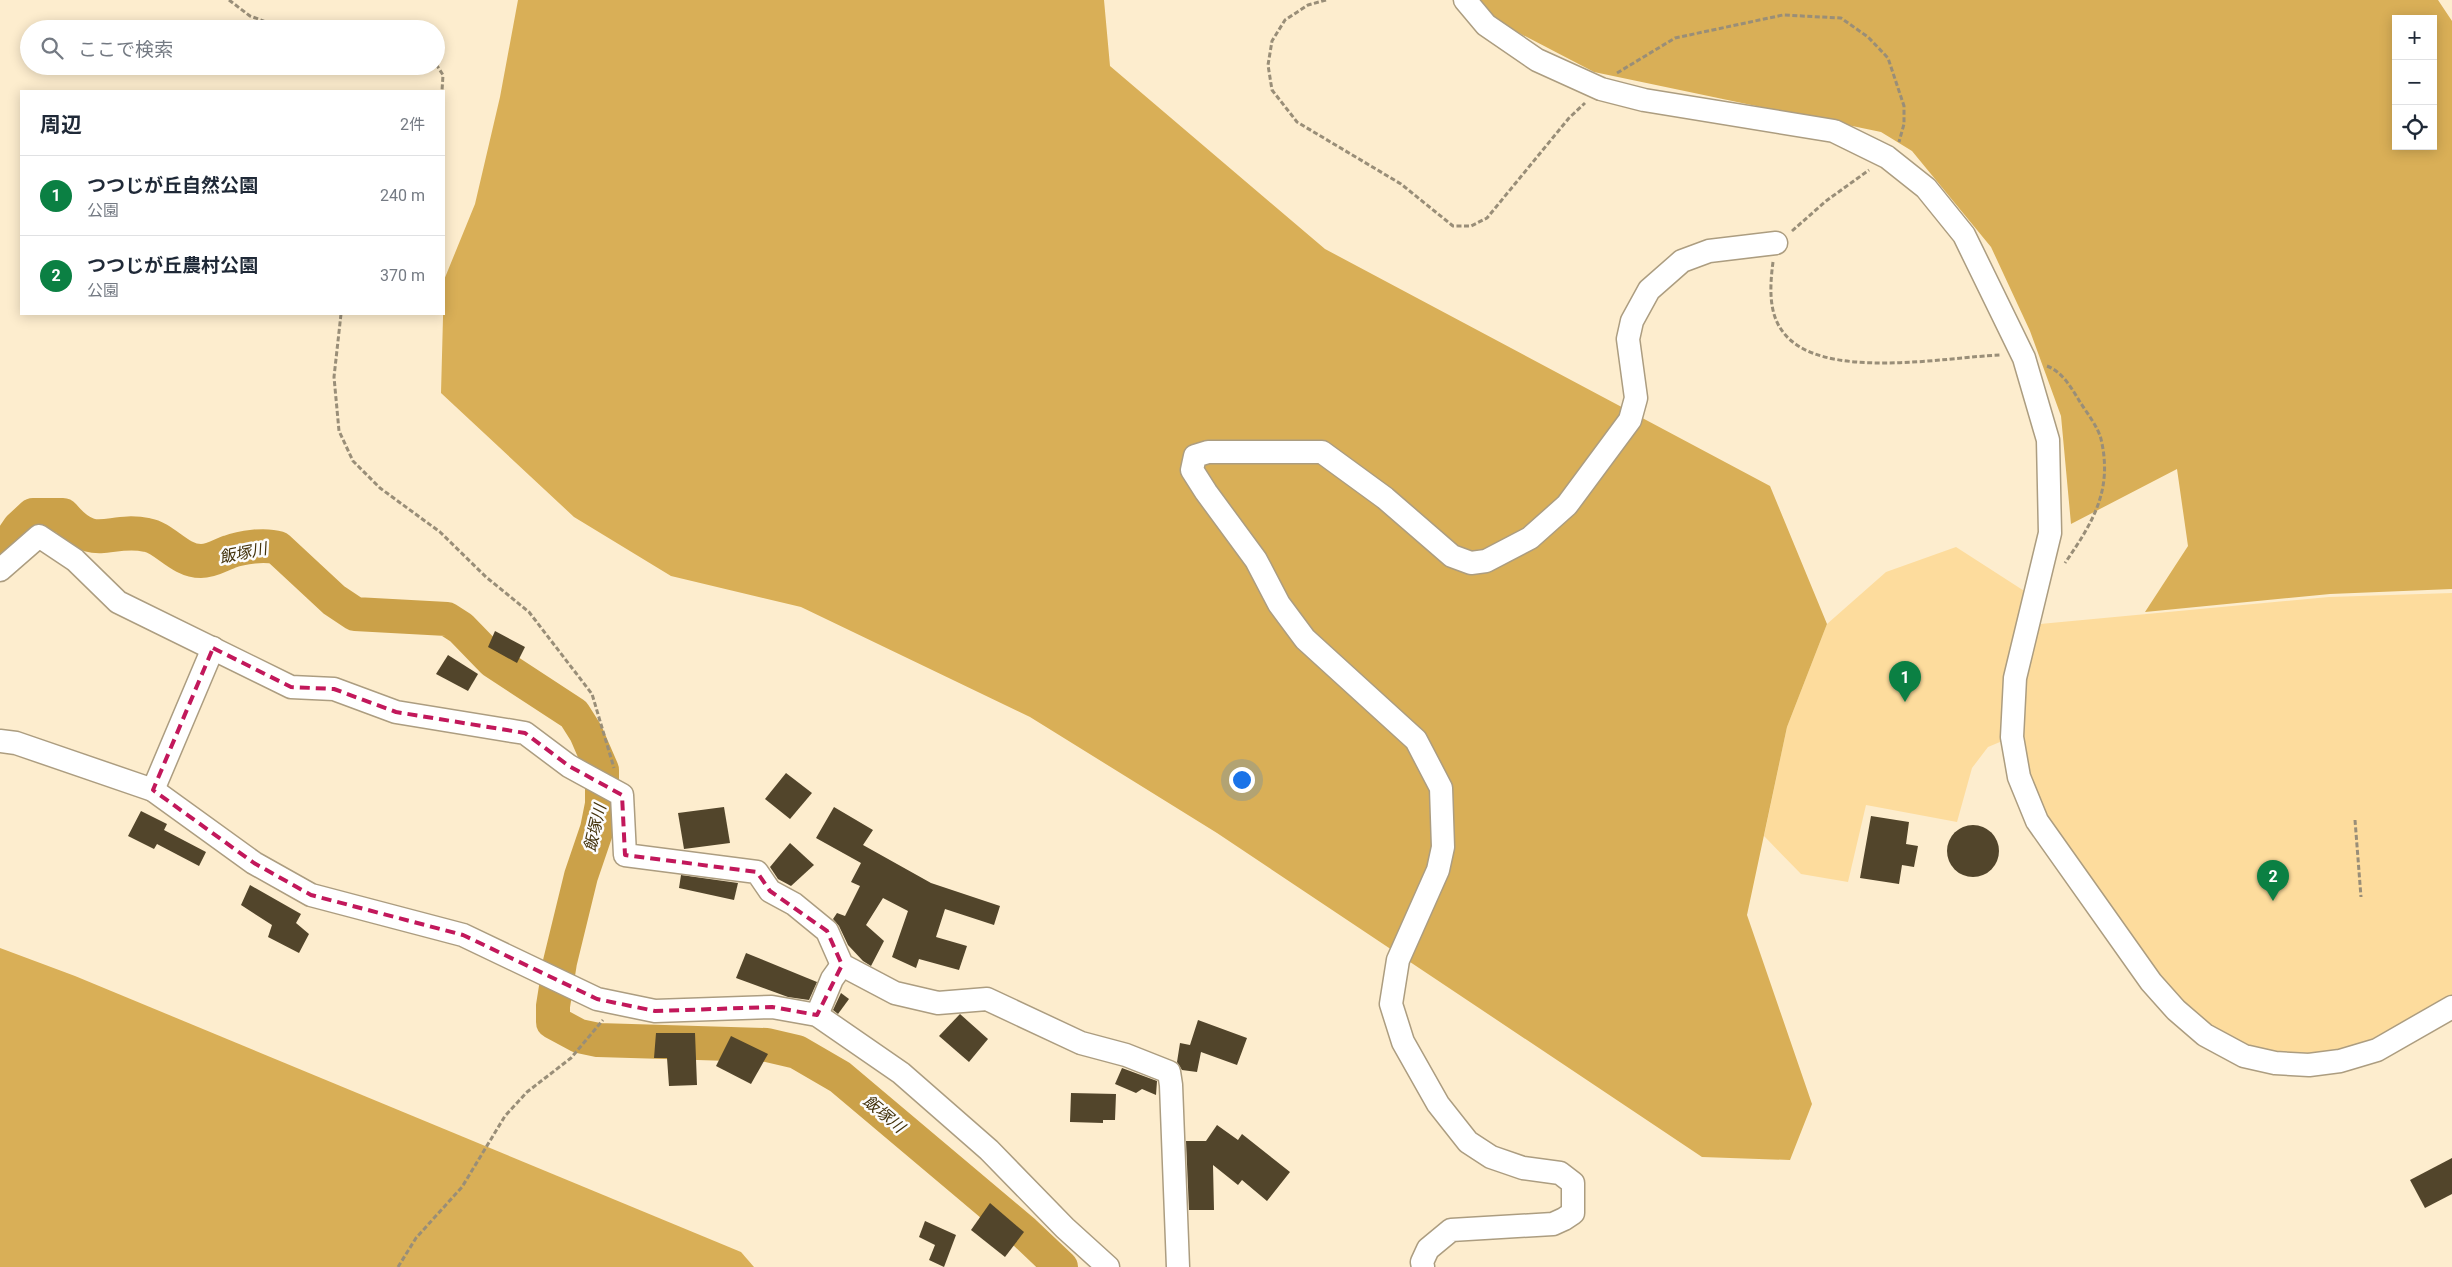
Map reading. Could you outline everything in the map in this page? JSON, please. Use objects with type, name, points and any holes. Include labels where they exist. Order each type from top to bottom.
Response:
[{"type":"street","points":[[1465,0],[1486,25],[1537,60],[1600,88],[1644,100],[1834,131],[1887,157],[1926,188],[1964,235],[2024,358],[2048,440],[2050,533],[2015,678],[2012,737],[2019,777],[2037,821],[2152,982],[2176,1010],[2204,1035],[2244,1056],[2275,1063],[2309,1065],[2340,1061],[2377,1050],[2452,1007]]},
{"type":"street","points":[[1422,1267],[1422,1262],[1428,1249],[1451,1230],[1553,1224],[1564,1220],[1572,1213],[1573,1183],[1560,1173],[1523,1168],[1491,1157],[1468,1142],[1438,1104],[1403,1042],[1391,1004],[1398,960],[1438,870],[1443,846],[1441,788],[1416,740],[1306,640],[1284,611],[1256,560],[1192,470],[1195,456],[1208,452],[1322,452],[1385,498],[1452,556],[1471,563],[1486,561],[1530,538],[1567,505],[1630,420],[1636,398],[1628,339],[1632,321],[1649,290],[1682,261],[1709,251],[1776,243]]},
{"type":"street","points":[[0,570],[39,536],[75,560],[118,602],[291,687],[334,688],[396,712],[525,734],[569,766],[622,795],[625,855],[757,872],[770,891],[794,904],[827,931],[842,965],[895,993],[914,999],[938,1003],[987,999],[1082,1043],[1126,1054],[1169,1072],[1178,1267]]},
{"type":"street","points":[[153,790],[213,648]]},
{"type":"street","points":[[0,741],[16,743],[153,790],[254,863],[311,895],[463,935],[597,999],[655,1011],[772,1007],[817,1015],[901,1073],[989,1150],[1065,1228],[1108,1267]]},
{"type":"street","points":[[817,1015],[832,979],[842,965]]},
{"type":"path","points":[[229,0],[250,16],[261,20]]},
{"type":"path","points":[[442,90],[443,75]]},
{"type":"path","points":[[1776,243],[1770,287],[1774,312],[1783,332],[1798,346],[1822,358],[1854,362],[1905,362],[2012,354],[2051,368],[2067,381],[2100,437],[2104,472],[2102,498],[2083,536],[2061,569]]},
{"type":"path","points":[[341,315],[334,377],[339,430],[353,462],[380,488],[440,532],[486,577],[530,612],[592,694],[622,795]]},
{"type":"path","points":[[2355,820],[2359,851],[2361,898]]},
{"type":"path","points":[[398,1267],[416,1238],[462,1187],[505,1116],[527,1092],[572,1058],[617,1003]]},
{"type":"highlighted area","points":[[213,648],[291,687],[334,689],[396,712],[525,733],[569,766],[622,795],[625,855],[757,872],[770,891],[827,931],[842,965],[817,1015],[772,1007],[655,1011],[597,999],[463,935],[311,895],[254,863],[153,790]]},
{"type":"shaded area","points":[[518,0],[1104,0],[1110,66],[1325,249],[1770,486],[1827,624],[1787,727],[1747,915],[1812,1104],[1790,1160],[1702,1157],[1217,833],[1030,717],[801,607],[671,576],[574,517],[441,393],[445,278],[475,204],[500,97]]},
{"type":"shaded area","points":[[1480,0],[2438,0],[2452,21],[2452,589],[2330,594],[2145,612],[2188,546],[2177,469],[2071,524],[2061,416],[2030,331],[1991,247],[1912,151],[1881,132],[1594,72],[1494,20]]},
{"type":"shaded area","points":[[1956,547],[2035,598],[2029,625],[2329,597],[2452,593],[2452,1007],[2377,1050],[2309,1065],[2205,1035],[2037,821],[2012,737],[1988,747],[1972,768],[1957,822],[1866,805],[1848,882],[1801,874],[1764,836],[1787,727],[1827,624],[1886,572]]},
{"type":"shaded area","points":[[0,948],[75,976],[741,1252],[754,1267],[0,1267]]},
{"type":"building","points":[[495,631],[525,647],[517,663],[488,647]]},
{"type":"building","points":[[448,655],[478,674],[468,691],[436,674]]},
{"type":"building","points":[[786,773],[812,793],[790,819],[765,799]]},
{"type":"building","points":[[724,807],[730,843],[684,849],[678,813]]},
{"type":"building","points":[[834,807],[873,830],[863,845],[931,883],[1000,906],[994,925],[945,909],[936,937],[967,946],[959,970],[919,959],[916,968],[892,957],[908,911],[883,898],[866,925],[884,941],[871,966],[863,961],[848,945],[839,926],[833,919],[837,913],[845,916],[860,886],[851,882],[861,863],[816,838]]},
{"type":"building","points":[[141,811],[167,824],[164,830],[206,852],[199,866],[157,844],[154,849],[128,836]]},
{"type":"building","points":[[1871,816],[1909,822],[1906,844],[1918,846],[1914,867],[1902,865],[1899,884],[1860,878]]},
{"type":"building","points":[[1968,825],[1978,825],[1992,832],[1999,846],[1999,856],[1992,870],[1978,877],[1968,877],[1958,873],[1951,866],[1947,856],[1947,846],[1951,836],[1958,829]]},
{"type":"building","points":[[790,843],[814,865],[791,886],[778,879],[770,867]]},
{"type":"building","points":[[681,875],[738,883],[734,900],[679,888]]},
{"type":"building","points":[[250,885],[301,914],[296,923],[309,934],[299,953],[268,937],[272,925],[241,905]]},
{"type":"building","points":[[746,953],[817,982],[809,1000],[788,997],[736,978]]},
{"type":"building","points":[[841,993],[849,999],[838,1014],[833,1010]]},
{"type":"building","points":[[960,1014],[988,1039],[969,1062],[939,1036]]},
{"type":"building","points":[[1198,1020],[1247,1038],[1237,1065],[1201,1052],[1197,1072],[1182,1070],[1177,1062],[1180,1043],[1190,1045]]},
{"type":"building","points":[[656,1033],[695,1033],[697,1085],[669,1086],[667,1058],[654,1058]]},
{"type":"building","points":[[731,1036],[768,1054],[751,1084],[716,1066]]},
{"type":"building","points":[[1122,1068],[1157,1081],[1156,1095],[1142,1089],[1136,1093],[1115,1084]]},
{"type":"building","points":[[1071,1093],[1116,1094],[1115,1120],[1103,1120],[1103,1123],[1070,1122]]},
{"type":"building","points":[[1217,1125],[1238,1140],[1242,1134],[1290,1172],[1267,1201],[1242,1180],[1238,1185],[1213,1165],[1214,1210],[1189,1210],[1186,1141],[1206,1141]]},
{"type":"building","points":[[2452,1158],[2452,1194],[2425,1208],[2410,1180]]},
{"type":"building","points":[[990,1203],[1024,1232],[1005,1257],[971,1230]]},
{"type":"building","points":[[925,1221],[956,1235],[944,1267],[929,1260],[935,1245],[919,1237]]},
{"type":"waterway","name":"飯塚川","points":[[0,556],[19,528],[33,515],[63,515],[74,526],[84,533],[93,536],[134,533],[147,535],[160,540],[179,554],[193,560],[209,560],[247,547],[273,547],[278,548],[334,600],[355,614],[447,619],[461,628],[493,661],[574,714],[586,733],[602,770],[602,804],[597,829],[581,876],[560,962],[553,1006],[553,1022],[579,1036],[598,1040],[767,1045],[797,1052],[840,1077],[1024,1232],[1061,1267]]},
{"type":"place","name":"つつじが丘自然公園","points":[[1905,702]]},
{"type":"place","name":"つつじが丘農村公園","points":[[2273,901]]}]
